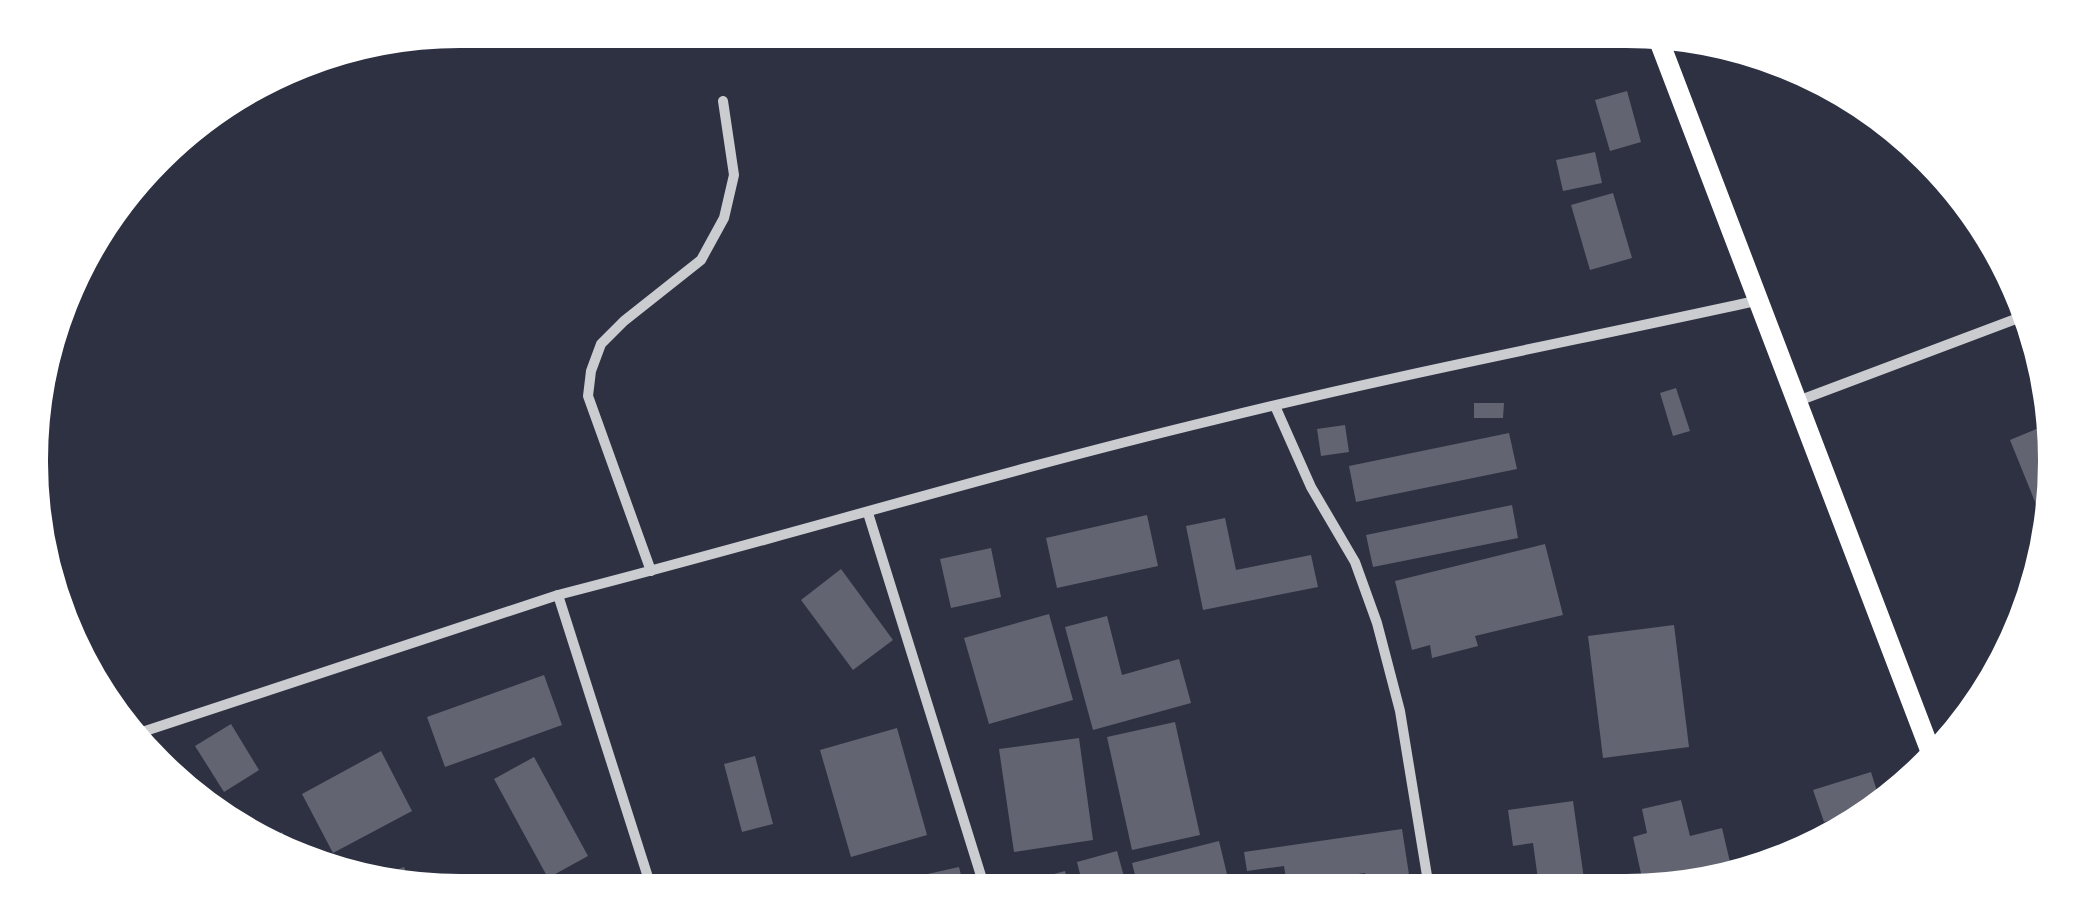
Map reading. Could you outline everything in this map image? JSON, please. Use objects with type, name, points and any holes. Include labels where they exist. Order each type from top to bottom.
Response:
[{"type":"main road","points":[[1665,44],[1930,749]]},
{"type":"street","points":[[651,571],[588,396],[591,371],[600,344],[700,260],[724,218],[734,175],[723,101]]},
{"type":"street","points":[[142,732],[558,595],[868,513],[990,476],[1274,406],[1760,300]]},
{"type":"street","points":[[1798,401],[2019,318]]},
{"type":"street","points":[[1274,406],[1311,487],[1355,562],[1377,623],[1400,711],[1428,880]]},
{"type":"street","points":[[868,513],[982,880]]},
{"type":"street","points":[[558,595],[649,880]]},
{"type":"building","points":[[1627,91],[1641,142],[1610,151],[1595,100]]},
{"type":"building","points":[[1595,152],[1602,183],[1563,191],[1556,160]]},
{"type":"building","points":[[1613,193],[1632,258],[1590,270],[1571,205]]},
{"type":"building","points":[[1676,388],[1690,431],[1673,436],[1660,393]]},
{"type":"building","points":[[1474,403],[1504,403],[1503,418],[1474,418]]},
{"type":"building","points":[[1345,425],[1349,452],[1321,456],[1317,429]]},
{"type":"building","points":[[2043,426],[2041,516],[2010,440]]},
{"type":"building","points":[[1509,433],[1517,469],[1356,502],[1349,466]]},
{"type":"building","points":[[1512,505],[1518,538],[1373,567],[1366,535]]},
{"type":"building","points":[[1147,515],[1158,566],[1057,588],[1046,538]]},
{"type":"building","points":[[1225,518],[1236,570],[1311,555],[1318,587],[1203,610],[1186,526]]},
{"type":"building","points":[[1545,544],[1563,615],[1475,636],[1478,646],[1432,658],[1430,645],[1412,650],[1395,581]]},
{"type":"building","points":[[991,548],[1001,597],[951,608],[940,559]]},
{"type":"building","points":[[841,569],[893,640],[853,670],[801,600]]},
{"type":"building","points":[[1049,614],[1073,700],[989,724],[964,638]]},
{"type":"building","points":[[1107,616],[1122,675],[1179,659],[1191,703],[1093,730],[1065,627]]},
{"type":"building","points":[[1674,625],[1689,747],[1603,758],[1588,636]]},
{"type":"building","points":[[544,675],[562,725],[445,767],[427,717]]},
{"type":"building","points":[[1175,722],[1200,835],[1132,850],[1107,737]]},
{"type":"building","points":[[231,724],[259,770],[224,792],[195,746]]},
{"type":"building","points":[[897,728],[927,835],[851,857],[820,750]]},
{"type":"building","points":[[1079,738],[1093,840],[1014,852],[999,749]]},
{"type":"building","points":[[381,751],[412,811],[333,853],[302,794]]},
{"type":"building","points":[[755,756],[773,824],[742,832],[724,764]]},
{"type":"building","points":[[534,757],[588,856],[548,878],[494,779]]},
{"type":"building","points":[[1871,772],[1878,795],[1852,813],[1824,822],[1813,790]]},
{"type":"building","points":[[1681,800],[1690,836],[1722,828],[1731,866],[1681,876],[1675,877],[1674,871],[1642,878],[1633,837],[1647,833],[1642,809]]},
{"type":"building","points":[[1573,801],[1584,880],[1538,880],[1533,843],[1513,846],[1508,810]]},
{"type":"building","points":[[1402,829],[1410,880],[1366,880],[1365,873],[1286,880],[1284,866],[1247,871],[1244,852]]},
{"type":"building","points":[[1219,841],[1228,880],[1136,880],[1132,863]]},
{"type":"building","points":[[1117,851],[1125,880],[1032,880],[1065,871],[1067,879],[1080,874],[1077,862]]},
{"type":"building","points":[[404,867],[407,876],[406,876],[389,873]]},
{"type":"building","points":[[959,867],[962,880],[924,880],[923,875]]}]
